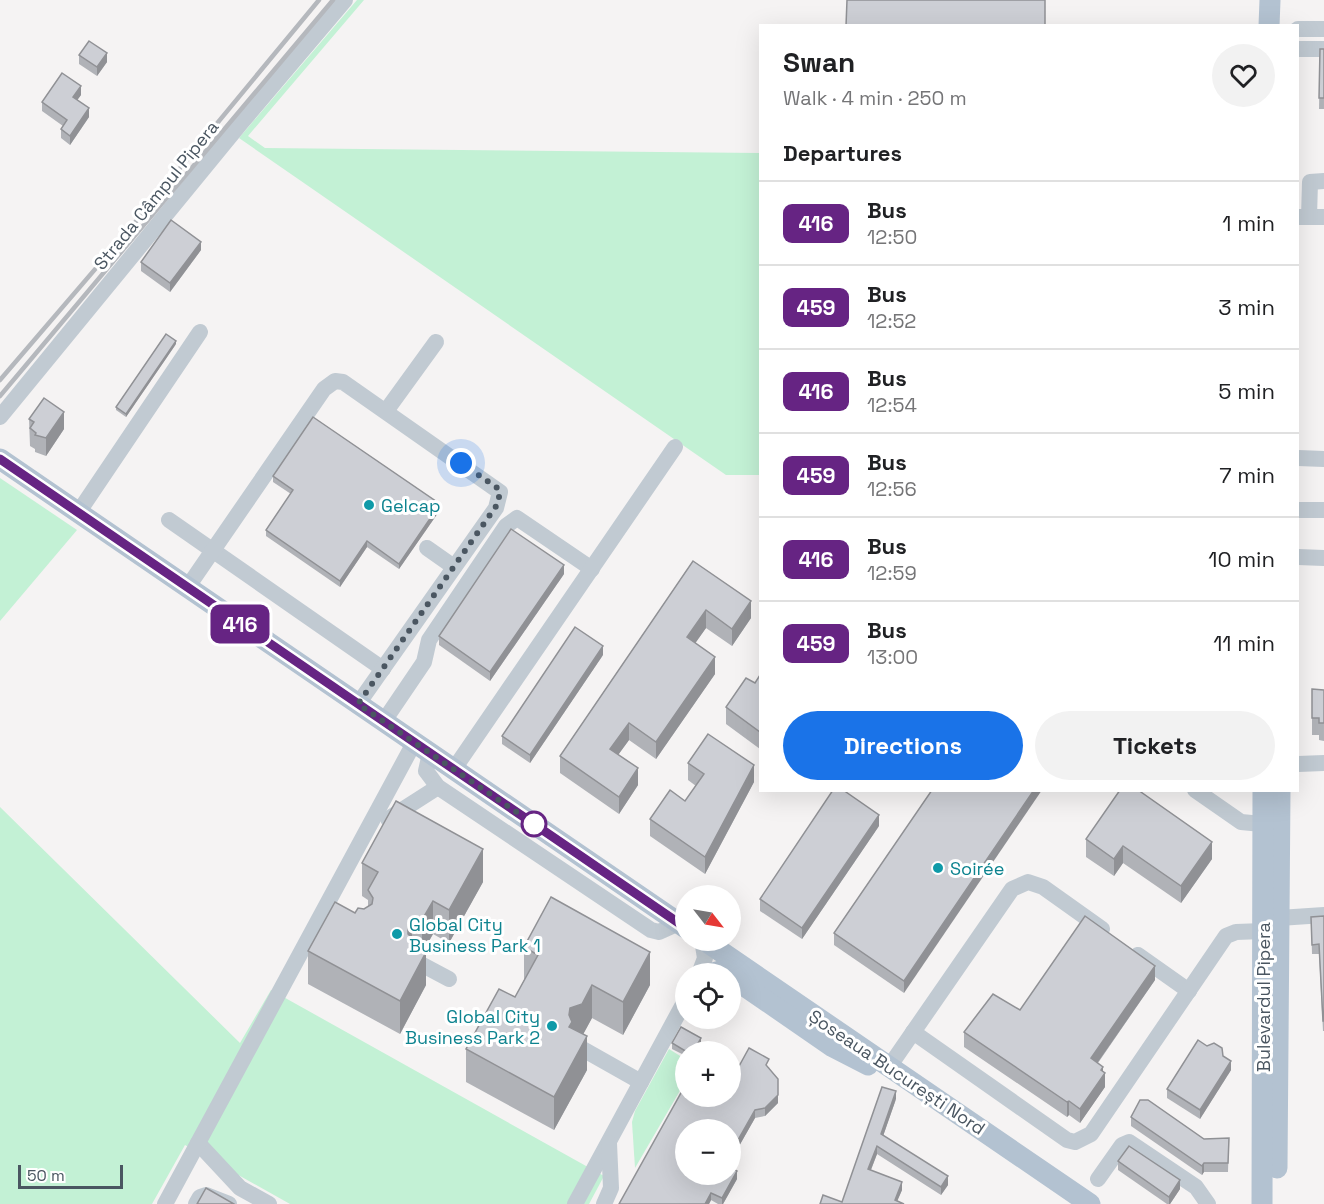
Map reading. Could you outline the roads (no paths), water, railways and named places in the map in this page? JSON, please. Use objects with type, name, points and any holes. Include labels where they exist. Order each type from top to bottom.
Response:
[{"type":"main road","points":[[1269,24],[1270,0]]},
{"type":"main road","points":[[1284,0],[1284,24]]},
{"type":"main road","points":[[0,459],[675,922]]},
{"type":"main road","name":"Bulevardul Pipera","points":[[1262,1204],[1263,792]]},
{"type":"main road","name":"Bulevardul Pipera","points":[[1277,1204],[1280,792]]},
{"type":"main road","points":[[712,958],[759,978]]},
{"type":"main road","points":[[712,958],[846,1055],[874,1067],[889,1067]]},
{"type":"main road","name":"Șoseaua București Nord","points":[[712,958],[759,978],[1090,1204]]},
{"type":"street","name":"Strada Câmpul Pipera","points":[[0,417],[345,0]]},
{"type":"street","points":[[1299,29],[1324,29]]},
{"type":"street","points":[[1299,49],[1324,50]]},
{"type":"street","points":[[1310,217],[1310,182],[1324,182]]},
{"type":"street","points":[[78,513],[200,332]]},
{"type":"street","points":[[386,411],[436,342]]},
{"type":"street","points":[[187,588],[329,384],[335,381],[343,382],[386,411],[500,492],[496,508],[358,704]]},
{"type":"street","points":[[454,770],[675,447]]},
{"type":"street","points":[[1299,458],[1324,459]]},
{"type":"street","points":[[1299,510],[1324,510]]},
{"type":"street","points":[[384,722],[424,662],[429,640],[517,518],[591,569]]},
{"type":"street","points":[[169,520],[383,669]]},
{"type":"street","points":[[427,548],[454,567]]},
{"type":"street","points":[[1299,557],[1324,558]]},
{"type":"street","points":[[422,748],[426,771],[438,787],[651,930],[659,932],[675,929]]},
{"type":"street","points":[[165,1204],[328,914],[365,834],[422,748]]},
{"type":"street","points":[[1299,764],[1324,763]]},
{"type":"street","points":[[365,834],[438,787]]},
{"type":"street","points":[[1198,792],[1241,822],[1262,824]]},
{"type":"street","points":[[889,1067],[1012,889],[1021,883],[1043,887],[1188,991]]},
{"type":"street","points":[[1279,918],[1324,915]]},
{"type":"street","points":[[913,1032],[1067,1140],[1075,1142],[1091,1134],[1226,936],[1236,932],[1263,932]]},
{"type":"street","points":[[417,962],[449,979]]},
{"type":"street","points":[[575,1204],[675,1019]]},
{"type":"street","points":[[579,1047],[641,1082]]},
{"type":"street","points":[[604,1204],[611,1188],[608,1142]]},
{"type":"street","points":[[1098,1179],[1122,1145],[1128,1142],[1196,1187],[1208,1204]]},
{"type":"street","points":[[198,1143],[240,1188],[269,1204]]},
{"type":"street","points":[[196,1204],[200,1197],[206,1195],[229,1204]]},
{"type":"railway","points":[[0,380],[133,225],[319,0]]},
{"type":"railway","points":[[0,396],[333,0]]},
{"type":"place","name":"Gelcap","points":[[369,505]]},
{"type":"place","name":"Soirée","points":[[938,868]]},
{"type":"place","name":"Global City Business Park 1","points":[[397,934]]},
{"type":"place","name":"Global City Business Park 2","points":[[552,1026]]}]
